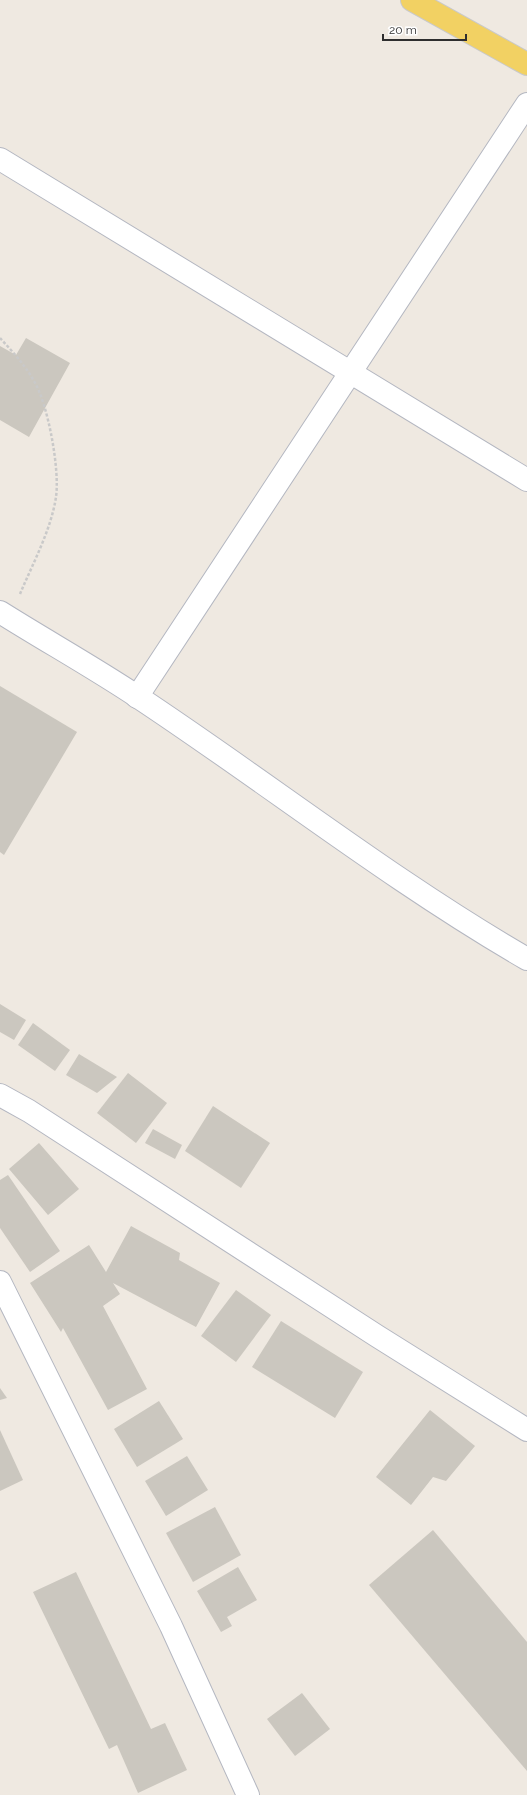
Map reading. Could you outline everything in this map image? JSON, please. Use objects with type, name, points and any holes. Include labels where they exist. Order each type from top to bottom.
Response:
[{"type":"main road","points":[[412,0],[527,64]]},
{"type":"street","points":[[137,697],[527,104]]},
{"type":"street","points":[[0,159],[352,372],[527,480]]},
{"type":"street","points":[[5,616],[137,697],[349,844],[498,943],[527,959]]},
{"type":"street","points":[[0,1095],[29,1111],[377,1336],[527,1430]]},
{"type":"street","points":[[0,1285],[171,1626],[248,1795]]},
{"type":"path","points":[[0,338],[16,355],[34,381],[42,398],[56,471],[56,497],[45,534],[5,616]]},
{"type":"building","points":[[26,338],[70,363],[29,437],[0,420],[0,346],[16,355]]},
{"type":"building","points":[[0,686],[77,732],[4,855],[0,852]]},
{"type":"building","points":[[0,1004],[26,1020],[14,1040],[0,1032]]},
{"type":"building","points":[[33,1023],[70,1050],[55,1071],[18,1045]]},
{"type":"building","points":[[79,1054],[117,1077],[97,1093],[66,1075]]},
{"type":"building","points":[[128,1073],[167,1103],[136,1143],[97,1113]]},
{"type":"building","points":[[213,1106],[270,1143],[241,1188],[185,1151]]},
{"type":"building","points":[[153,1129],[182,1145],[175,1159],[145,1143]]},
{"type":"building","points":[[39,1143],[79,1189],[48,1215],[9,1169]]},
{"type":"building","points":[[8,1175],[60,1251],[30,1272],[0,1228],[0,1180]]},
{"type":"building","points":[[131,1226],[180,1253],[179,1260],[220,1283],[196,1327],[113,1283],[120,1294],[103,1306],[147,1389],[108,1410],[63,1328],[61,1332],[30,1283],[89,1245],[106,1272]]},
{"type":"building","points":[[236,1290],[271,1315],[236,1362],[201,1336]]},
{"type":"building","points":[[281,1321],[363,1372],[335,1418],[252,1367]]},
{"type":"building","points":[[0,1388],[7,1398],[0,1400]]},
{"type":"building","points":[[159,1401],[183,1439],[137,1467],[114,1429]]},
{"type":"building","points":[[430,1410],[475,1446],[446,1481],[433,1477],[411,1505],[376,1477]]},
{"type":"building","points":[[0,1430],[23,1480],[0,1491]]},
{"type":"building","points":[[187,1456],[208,1490],[166,1516],[145,1481]]},
{"type":"building","points":[[215,1507],[241,1555],[193,1582],[166,1533]]},
{"type":"building","points":[[433,1530],[527,1642],[527,1771],[369,1585]]},
{"type":"building","points":[[238,1567],[257,1600],[227,1617],[232,1626],[221,1632],[197,1591]]},
{"type":"building","points":[[76,1572],[151,1729],[165,1723],[187,1770],[138,1793],[117,1745],[109,1749],[33,1592]]},
{"type":"building","points":[[302,1693],[330,1729],[295,1756],[267,1719]]}]
